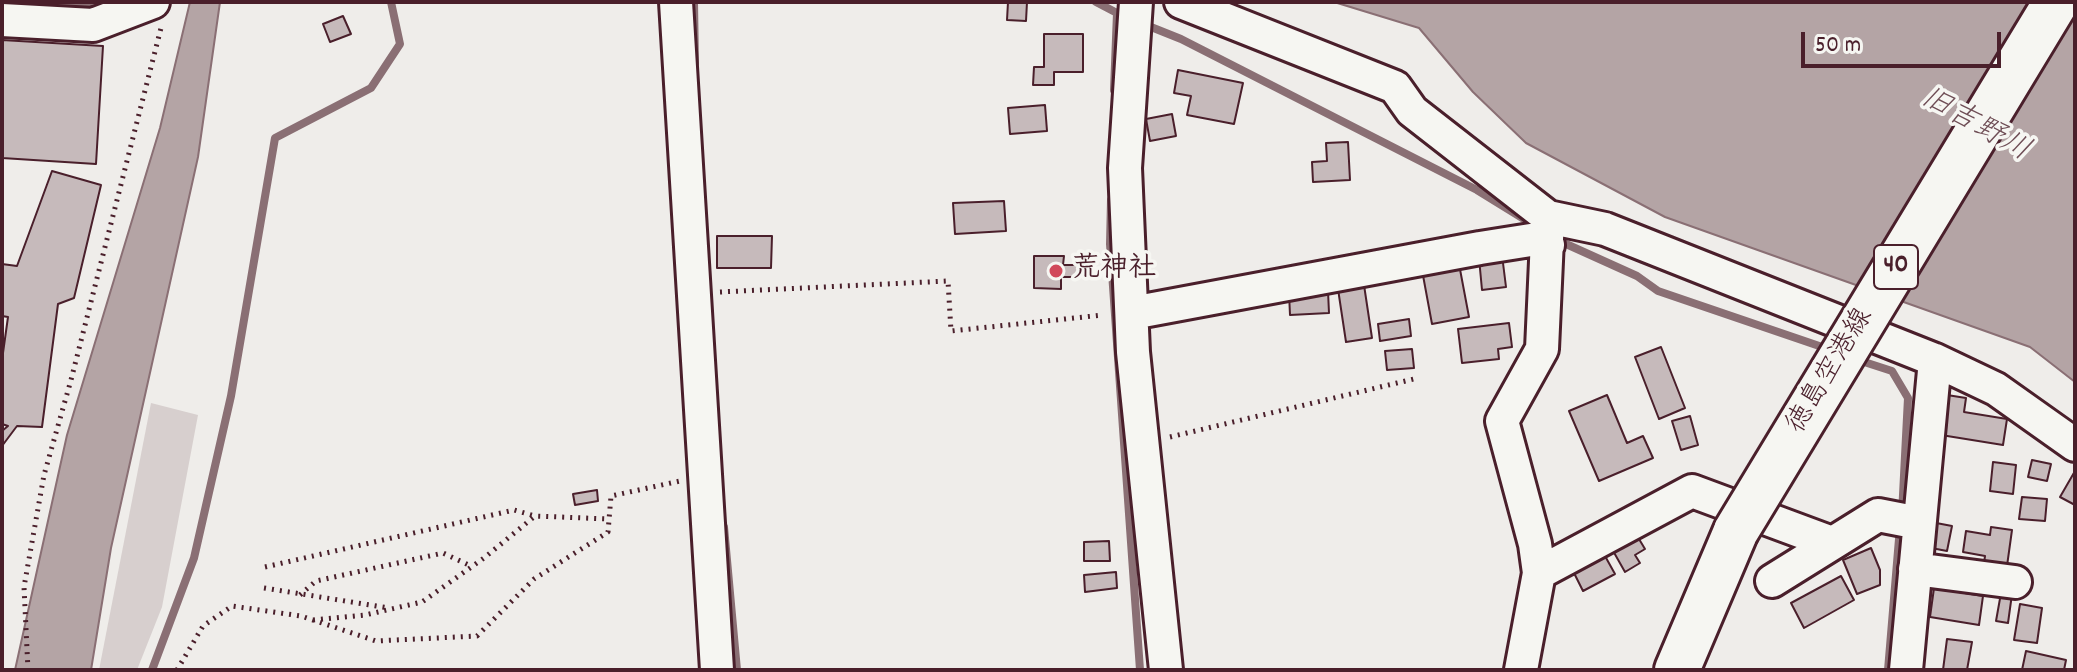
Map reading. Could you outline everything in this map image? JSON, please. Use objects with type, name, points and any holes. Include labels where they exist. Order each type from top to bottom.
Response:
[{"type":"main road","name":"徳島空港線","points":[[1677,670],[1736,531],[2056,2]]},
{"type":"street","points":[[676,2],[717,670]]},
{"type":"street","points":[[1136,2],[1118,314],[1133,352],[1166,670]]},
{"type":"street","points":[[1181,2],[1395,87],[1412,111],[1548,231]]},
{"type":"street","points":[[2,20],[93,25],[158,10]]},
{"type":"street","points":[[1118,314],[1537,239],[1548,231],[1605,229],[1935,360],[1996,389],[2075,445]]},
{"type":"street","points":[[1521,670],[1539,573],[1535,544],[1502,421],[1542,349],[1548,231]]},
{"type":"street","points":[[1906,670],[1915,569],[1906,520],[1935,360]]},
{"type":"street","points":[[1539,573],[1692,491],[1832,543]]},
{"type":"street","points":[[1772,581],[1878,515],[1906,520]]},
{"type":"street","points":[[1915,569],[2015,582]]},
{"type":"path","points":[[28,670],[24,587],[44,475],[71,380],[158,10]]},
{"type":"path","points":[[694,294],[948,281],[951,331],[1118,314]]},
{"type":"path","points":[[1142,444],[1418,378]]},
{"type":"path","points":[[177,670],[203,626],[232,606],[312,620],[376,641],[477,636],[534,579],[608,532],[611,496],[704,475]]},
{"type":"path","points":[[265,567],[514,510],[535,516],[609,519]]},
{"type":"path","points":[[312,620],[365,615],[422,602],[472,567],[535,516]]},
{"type":"path","points":[[300,595],[316,581],[443,553],[472,567]]},
{"type":"path","points":[[264,588],[393,609]]},
{"type":"shaded area","points":[[151,403],[198,415],[162,607],[137,670],[99,670]]},
{"type":"water","points":[[190,2],[220,2],[198,157],[111,548],[91,670],[15,670],[67,435],[160,128]]},
{"type":"water","name":"旧吉野川","points":[[1334,2],[2075,2],[2075,382],[2030,347],[1665,217],[1526,143],[1473,92],[1419,28]]},
{"type":"building","points":[[1008,2],[1027,2],[1026,21],[1007,20]]},
{"type":"building","points":[[343,16],[351,34],[330,42],[323,24]]},
{"type":"building","points":[[1044,34],[1083,34],[1083,72],[1054,72],[1054,85],[1033,85],[1034,67],[1044,67]]},
{"type":"building","points":[[2,40],[103,46],[96,164],[2,158]]},
{"type":"building","points":[[1178,70],[1243,83],[1234,124],[1187,115],[1191,96],[1174,93]]},
{"type":"building","points":[[1045,105],[1047,131],[1010,134],[1008,108]]},
{"type":"building","points":[[1172,114],[1176,136],[1150,141],[1146,119]]},
{"type":"building","points":[[1348,142],[1350,180],[1313,182],[1312,162],[1327,161],[1326,143]]},
{"type":"building","points":[[52,171],[101,185],[74,298],[58,304],[42,427],[17,426],[2,446],[2,431],[8,426],[2,424],[2,360],[8,317],[2,316],[2,264],[17,266]]},
{"type":"building","points":[[1004,201],[1006,231],[955,234],[953,203]]},
{"type":"building","points":[[717,236],[772,236],[771,268],[717,268]]},
{"type":"building","points":[[1502,255],[1506,287],[1482,290],[1479,258]]},
{"type":"building","name":"荒神社","points":[[1034,256],[1064,256],[1063,265],[1078,265],[1077,277],[1061,277],[1061,289],[1034,288]]},
{"type":"building","points":[[1459,264],[1469,317],[1432,324],[1422,270]]},
{"type":"building","points":[[1364,285],[1372,338],[1346,342],[1338,289]]},
{"type":"building","points":[[1328,291],[1329,313],[1290,315],[1289,293]]},
{"type":"building","points":[[1409,319],[1411,336],[1380,341],[1378,324]]},
{"type":"building","points":[[1509,323],[1512,347],[1498,349],[1499,359],[1462,363],[1458,329]]},
{"type":"building","points":[[1661,347],[1685,408],[1659,419],[1635,357]]},
{"type":"building","points":[[1412,349],[1414,368],[1387,370],[1385,351]]},
{"type":"building","points":[[1607,395],[1627,443],[1643,436],[1653,458],[1599,481],[1569,411]]},
{"type":"building","points":[[1947,395],[1966,398],[1964,412],[2007,419],[2003,445],[1941,435]]},
{"type":"building","points":[[1690,416],[1698,445],[1681,450],[1672,421]]},
{"type":"building","points":[[2032,460],[2051,464],[2047,481],[2028,477]]},
{"type":"building","points":[[1993,462],[2016,465],[2013,494],[1990,491]]},
{"type":"building","points":[[2075,471],[2075,505],[2060,497]]},
{"type":"building","points":[[597,490],[598,501],[575,505],[573,494]]},
{"type":"building","points":[[2022,497],[2047,499],[2045,521],[2019,519]]},
{"type":"building","points":[[1931,522],[1952,526],[1947,551],[1926,547]]},
{"type":"building","points":[[1991,527],[2012,530],[2007,566],[1984,563],[1985,556],[1963,552],[1966,531],[1990,535]]},
{"type":"building","points":[[1636,534],[1645,549],[1635,555],[1640,563],[1625,572],[1612,549]]},
{"type":"building","points":[[1109,541],[1110,561],[1084,561],[1084,542]]},
{"type":"building","points":[[1871,548],[1880,570],[1880,585],[1857,594],[1843,560]]},
{"type":"building","points":[[1605,556],[1615,574],[1583,591],[1574,573]]},
{"type":"building","points":[[1116,572],[1117,588],[1085,592],[1084,575]]},
{"type":"building","points":[[1841,576],[1854,600],[1804,628],[1791,603]]},
{"type":"building","points":[[1934,588],[1983,596],[1979,625],[1930,617]]},
{"type":"building","points":[[2001,593],[2012,594],[2008,623],[1996,621]]},
{"type":"building","points":[[2020,604],[2042,608],[2037,643],[2014,640]]},
{"type":"building","points":[[1947,639],[1972,642],[1967,670],[1943,670]]},
{"type":"building","points":[[2026,651],[2066,660],[2064,670],[2022,670]]},
{"type":"waterway","points":[[26,5],[92,8],[92,2]]},
{"type":"waterway","points":[[152,670],[194,558],[231,396],[275,138],[371,88],[400,44],[391,2]]},
{"type":"waterway","points":[[694,2],[695,63]]},
{"type":"waterway","points":[[1096,2],[1117,13],[1114,90]]},
{"type":"waterway","points":[[1141,23],[1181,39],[1477,190],[1537,227]]},
{"type":"waterway","points":[[1111,200],[1110,244],[1140,670]]},
{"type":"waterway","points":[[1555,239],[1637,276],[1658,291],[1831,350]]},
{"type":"waterway","points":[[1855,359],[1892,371],[1908,398],[1902,514]]},
{"type":"waterway","points":[[724,527],[737,670]]},
{"type":"waterway","points":[[1888,670],[1900,527]]},
{"type":"place","name":"荒神社","points":[[1056,271]]}]
